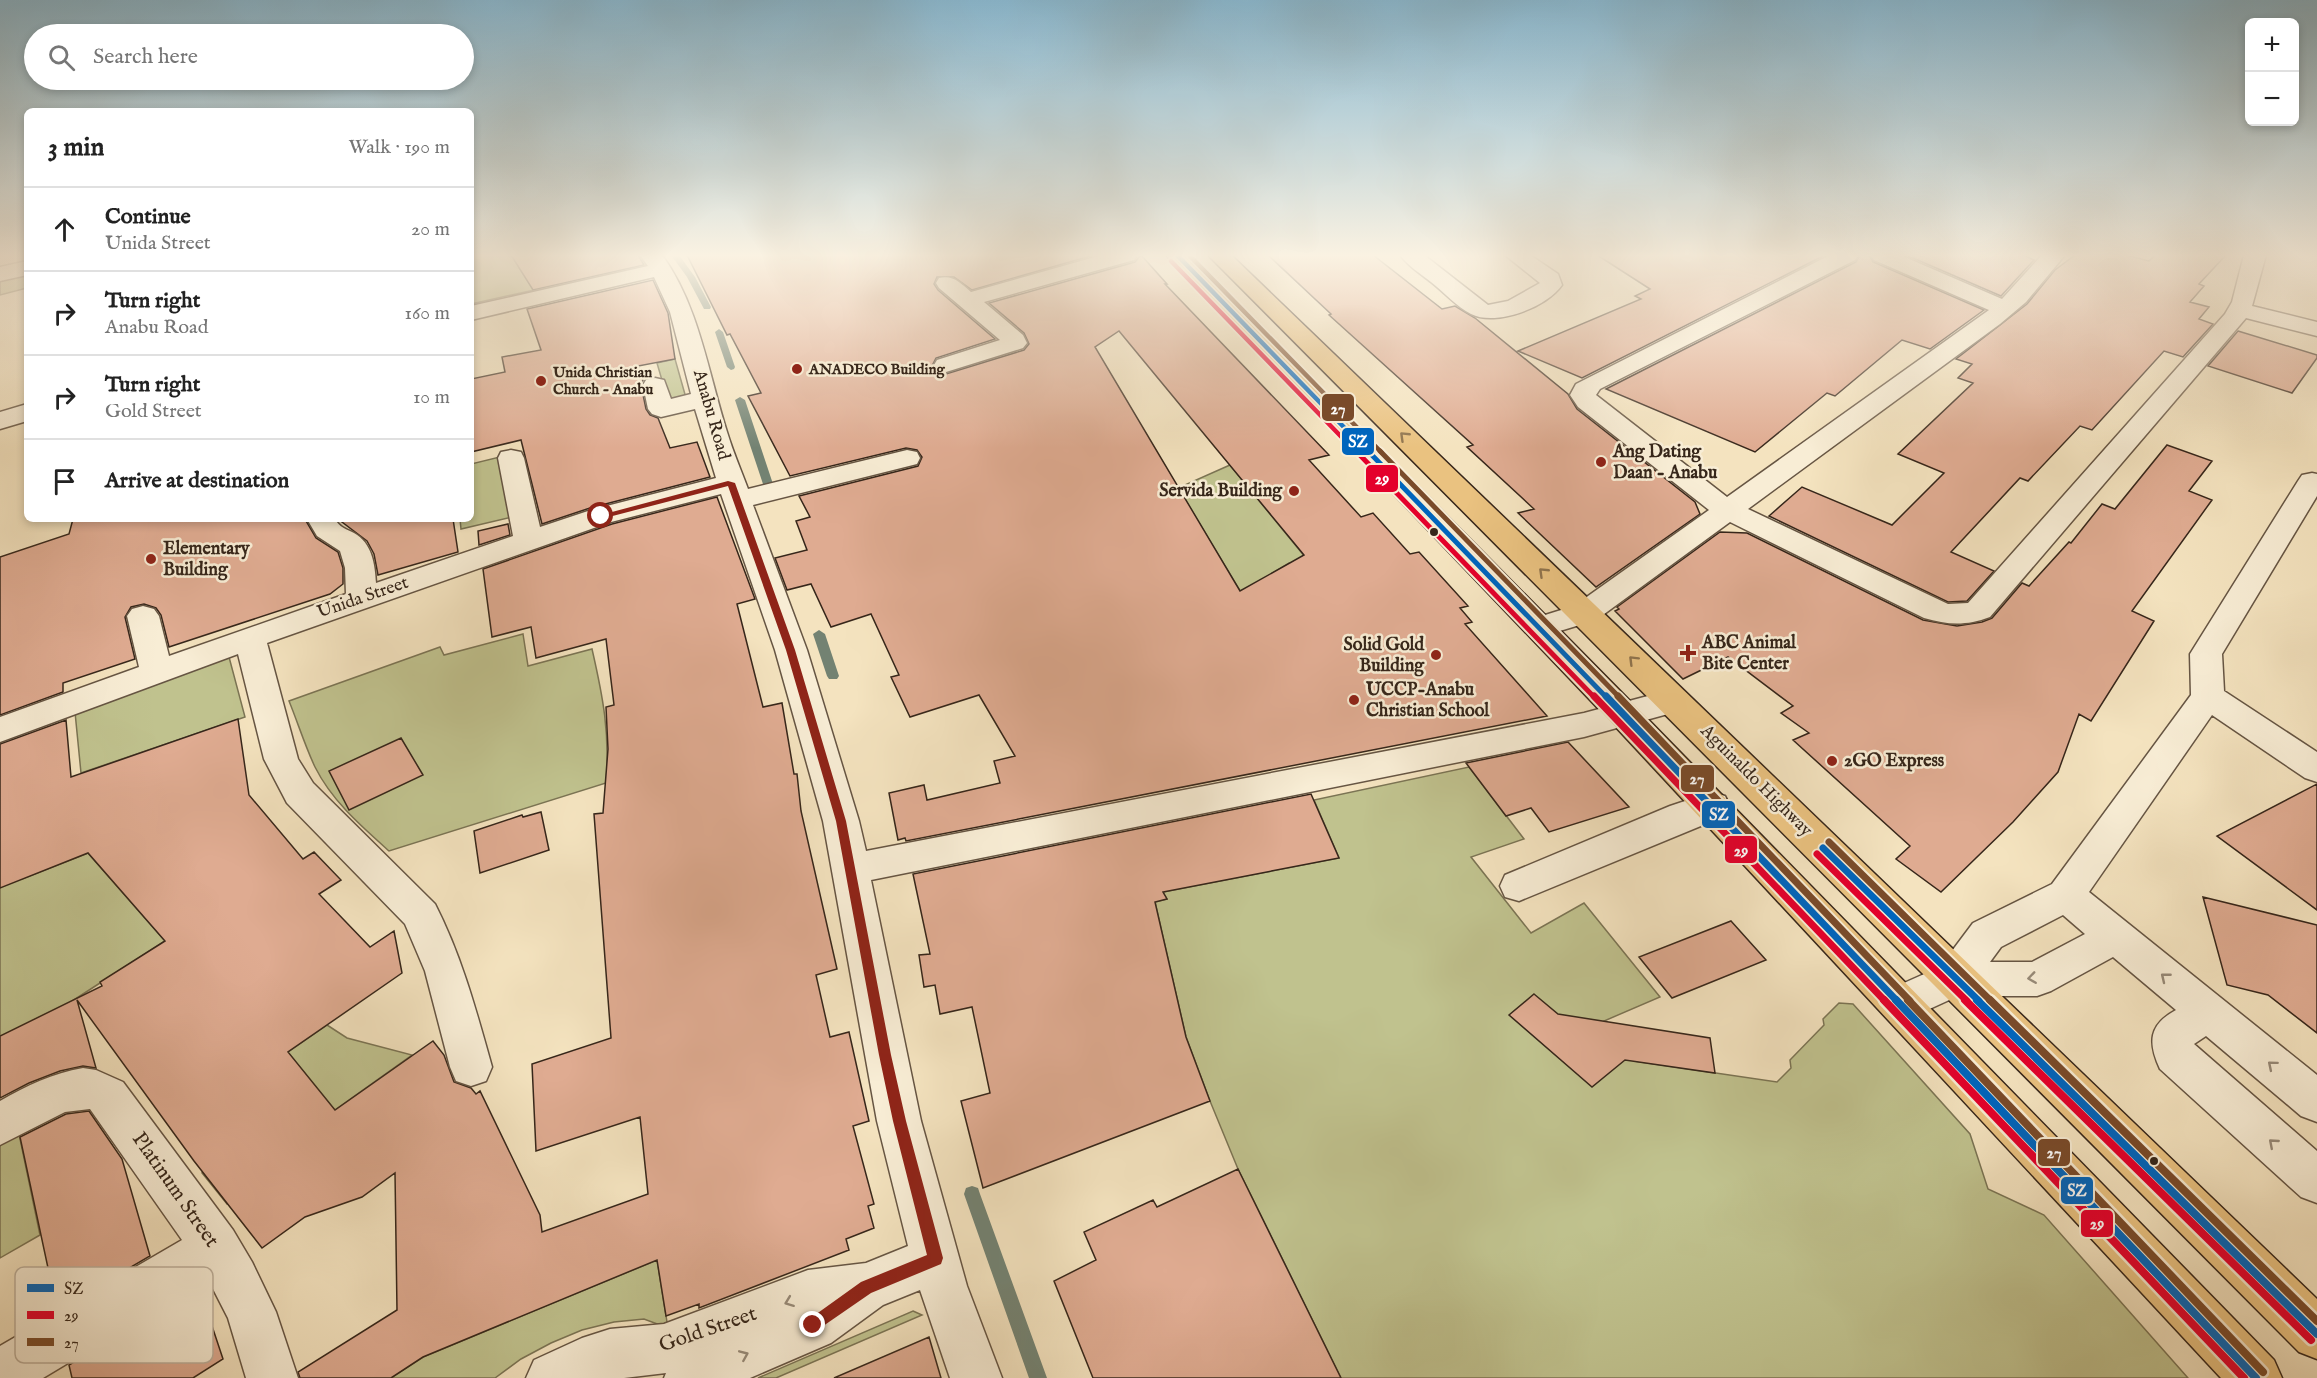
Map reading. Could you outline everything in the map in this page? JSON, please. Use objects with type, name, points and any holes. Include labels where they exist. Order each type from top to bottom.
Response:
[{"type":"highway","points":[[1240,319],[1624,714],[2256,1378]]},
{"type":"highway","name":"Aguinaldo Highway","points":[[1284,319],[2317,1334]]},
{"type":"street","name":"Anabu Road","points":[[684,319],[704,399],[790,650],[841,821],[899,1121],[950,1308],[976,1378]]},
{"type":"street","points":[[946,365],[1015,343],[1015,340],[990,319]]},
{"type":"street","points":[[1721,319],[1585,389],[1583,395],[1587,402],[1727,510],[1929,608],[1949,614],[1969,614],[1979,610],[2232,319]]},
{"type":"street","points":[[1539,627],[1585,613],[1990,319]]},
{"type":"street","points":[[2278,319],[2317,329]]},
{"type":"street","points":[[655,385],[661,409],[704,399]]},
{"type":"street","points":[[0,420],[24,413]]},
{"type":"street","points":[[511,458],[528,540]]},
{"type":"street","name":"Unida Street","points":[[0,730],[250,638],[601,516],[907,458]]},
{"type":"street","points":[[1954,979],[1987,934],[2066,895],[2208,696],[2206,654],[2312,481],[2317,483]]},
{"type":"street","points":[[322,522],[325,529],[346,541],[356,551],[361,599]]},
{"type":"street","points":[[143,615],[157,672]]},
{"type":"street","points":[[250,638],[281,759],[289,777],[313,808],[421,915],[445,971],[471,1067]]},
{"type":"street","points":[[2208,696],[2317,769]]},
{"type":"street","points":[[852,869],[1584,725],[1674,701]]},
{"type":"street","points":[[1519,886],[1683,816],[1712,806]]},
{"type":"street","points":[[2066,895],[2317,1102]]},
{"type":"street","points":[[1901,1004],[1954,979],[2037,979],[2117,936]]},
{"type":"street","points":[[2210,1014],[2171,1038],[2170,1046],[2175,1055],[2317,1181]]},
{"type":"street","name":"Platinum Street","points":[[0,1124],[48,1099],[84,1087],[99,1089],[108,1096],[216,1247],[251,1312],[272,1378]]},
{"type":"street","points":[[182,1267],[216,1247]]},
{"type":"street","name":"Gold Street","points":[[690,1378],[813,1325],[866,1287],[936,1258]]},
{"type":"street","name":"Gold Street","points":[[552,1378],[582,1363],[610,1354],[672,1346],[808,1295],[866,1287]]},
{"type":"street","points":[[0,1375],[20,1363]]},
{"type":"green space","points":[[675,359],[686,398],[668,401],[657,363]]},
{"type":"green space","points":[[516,453],[529,513],[461,529],[460,522],[474,522],[474,463]]},
{"type":"green space","points":[[1230,465],[1319,574],[1289,563],[1271,574],[1272,595],[1248,604],[1178,488]]},
{"type":"green space","points":[[523,634],[528,666],[592,649],[605,715],[606,783],[389,851],[348,812],[322,779],[311,759],[289,701],[440,647],[444,655]]},
{"type":"green space","points":[[229,657],[245,717],[81,773],[75,712]]},
{"type":"green space","points":[[1469,767],[1524,839],[1471,857],[1531,933],[1584,903],[1660,997],[1604,1021],[1634,1061],[1777,1082],[1791,1068],[1790,1060],[1824,1025],[1823,1019],[1839,1003],[1853,1004],[1970,1134],[1988,1189],[2044,1215],[2188,1378],[1341,1378],[1238,1169],[1210,1101],[1186,1037],[1155,902],[1167,899],[1163,892],[1339,858],[1314,800]]},
{"type":"green space","points":[[88,853],[165,941],[66,1005],[0,1037],[0,868],[22,879]]},
{"type":"green space","points":[[327,1025],[347,1038],[412,1055],[304,1132],[313,1142],[227,1204],[202,1173],[286,1113],[253,1076]]},
{"type":"green space","points":[[19,1134],[40,1235],[0,1258],[0,1144]]},
{"type":"green space","points":[[657,1260],[668,1328],[644,1319],[614,1322],[582,1330],[521,1359],[495,1378],[391,1378],[423,1357]]},
{"type":"green space","points":[[913,1311],[922,1315],[776,1378],[758,1378]]},
{"type":"building","points":[[531,319],[669,319],[675,359],[638,366],[643,380],[641,385],[646,409],[650,415],[658,418],[670,448],[697,442],[710,477],[590,508],[542,524],[521,440],[474,451],[474,378],[505,372],[502,357],[541,350]]},
{"type":"building","points":[[719,319],[972,319],[995,339],[936,358],[932,366],[937,372],[946,374],[1024,350],[1029,344],[1024,333],[1008,319],[1199,319],[1329,455],[1309,460],[1361,517],[1373,513],[1410,554],[1419,552],[1468,606],[1460,608],[1472,622],[1465,624],[1547,716],[906,841],[905,838],[898,840],[889,793],[924,785],[927,800],[1000,783],[994,761],[1015,756],[979,695],[910,717],[891,677],[899,675],[871,614],[831,627],[811,584],[787,590],[775,558],[807,550],[796,521],[810,517],[799,496],[918,466],[922,457],[917,450],[906,448],[790,476],[748,396],[761,393],[730,334],[727,335]],"holes":[[[1119,331],[1304,555],[1240,591],[1095,347]]]},
{"type":"building","points":[[1334,319],[1477,319],[1568,394],[1577,409],[1695,502],[1700,514],[1596,587],[1518,513],[1534,509],[1467,447],[1473,445]]},
{"type":"building","points":[[1593,319],[1698,319],[1582,378],[1518,351]]},
{"type":"building","points":[[1743,319],[1971,319],[1930,349],[1902,340],[1835,396],[1827,393],[1755,452],[1606,389]]},
{"type":"building","points":[[2007,319],[2200,319],[2213,324],[2183,357],[2164,351],[2092,430],[2080,426],[2028,481],[2020,478],[1951,552],[1994,571],[1967,601],[1948,602],[1769,516],[1802,487],[1892,525],[1944,473],[1898,454],[1973,383],[1958,378],[1972,364],[1956,359]]},
{"type":"building","points":[[2238,331],[2317,355],[2317,358],[2292,393],[2208,366]]},
{"type":"building","points":[[2167,445],[2212,461],[2189,491],[2212,500],[2132,611],[2154,621],[2091,721],[2079,714],[2058,772],[2013,822],[1941,892],[1896,859],[1910,846],[1793,740],[1809,733],[1781,713],[1793,706],[1728,657],[1683,679],[1615,611],[1619,609],[1617,607],[1720,532],[1747,533],[1923,620],[1957,626],[1982,622],[1992,618],[2022,583],[2029,586],[2069,542],[2071,543],[2102,504],[2115,509]]},
{"type":"building","points":[[717,497],[755,599],[737,604],[763,707],[782,703],[794,774],[797,774],[801,811],[837,969],[816,975],[830,1037],[849,1032],[869,1121],[853,1126],[874,1204],[868,1206],[874,1228],[846,1239],[849,1250],[699,1308],[699,1304],[666,1316],[657,1260],[423,1357],[391,1378],[300,1378],[298,1372],[397,1310],[395,1173],[362,1197],[305,1217],[262,1248],[194,1161],[77,1000],[96,1068],[83,1066],[60,1071],[0,1098],[0,1036],[102,986],[100,982],[165,941],[88,853],[0,888],[0,744],[66,720],[71,777],[238,719],[249,795],[303,859],[314,852],[341,880],[319,894],[370,947],[394,931],[402,973],[288,1052],[335,1110],[433,1041],[444,1055],[454,1082],[471,1088],[476,1094],[480,1091],[540,1215],[542,1232],[648,1194],[640,1117],[536,1151],[532,1064],[611,1038],[594,814],[603,813],[608,749],[606,707],[614,705],[606,639],[536,658],[531,627],[492,637],[483,569],[612,524]]},
{"type":"building","points":[[72,522],[307,522],[316,538],[338,552],[343,568],[343,584],[330,594],[169,647],[161,615],[156,608],[144,604],[131,607],[125,617],[135,659],[63,683],[63,692],[0,715],[0,557],[69,534]]},
{"type":"building","points":[[342,522],[453,522],[458,552],[378,575],[374,554],[367,541]]},
{"type":"building","points":[[508,524],[510,535],[479,545],[478,531]]},
{"type":"building","points":[[401,738],[423,775],[349,810],[329,771]]},
{"type":"building","points":[[1568,742],[1629,807],[1549,832],[1531,808],[1506,816],[1466,763]]},
{"type":"building","points":[[2317,784],[2317,910],[2217,836]]},
{"type":"building","points":[[1311,794],[1339,858],[1163,892],[1167,899],[1155,902],[1186,1037],[1210,1101],[983,1188],[961,1101],[990,1093],[972,1007],[940,1014],[935,985],[924,987],[919,955],[930,954],[913,874]]},
{"type":"building","points":[[541,812],[549,850],[480,873],[474,831],[522,815],[523,817]]},
{"type":"building","points":[[2203,897],[2317,925],[2317,1033],[2268,995],[2227,985]]},
{"type":"building","points":[[1731,921],[1766,960],[1672,998],[1639,957]]},
{"type":"building","points":[[1534,994],[1558,1014],[1710,1038],[1715,1073],[1625,1060],[1592,1087],[1509,1015]]},
{"type":"building","points":[[89,1111],[122,1159],[150,1256],[131,1267],[48,1267],[20,1137],[66,1114]]},
{"type":"building","points":[[1238,1169],[1341,1378],[1093,1378],[1054,1281],[1096,1260],[1084,1232],[1153,1200],[1157,1207]]},
{"type":"building","points":[[213,1329],[223,1359],[193,1378],[72,1378],[69,1365],[72,1363],[213,1363]]},
{"type":"building","points":[[929,1337],[941,1378],[834,1378]]},
{"type":"waterway","points":[[719,332],[731,367]]},
{"type":"waterway","points":[[740,400],[769,487]]},
{"type":"waterway","points":[[819,634],[833,676]]},
{"type":"waterway","points":[[972,1194],[1038,1378]]},
{"type":"transit line","name":"29","points":[[1228,319],[1618,721],[2244,1378]]},
{"type":"transit line","name":"SZ","points":[[1239,319],[1624,715],[2256,1378]]},
{"type":"transit line","name":"27","points":[[1252,319],[1631,709],[2263,1372]]},
{"type":"transit line","name":"27","points":[[1829,842],[2317,1321]]},
{"type":"transit line","name":"SZ","points":[[1823,848],[2317,1334]]},
{"type":"transit line","name":"29","points":[[1817,854],[2311,1340]]},
{"type":"place","name":"ANADECO Building","points":[[797,369]]},
{"type":"place","name":"Unida Christian Church - Anabu","points":[[541,381]]},
{"type":"place","name":"Ang Dating Daan - Anabu","points":[[1601,462]]},
{"type":"place","name":"Servida Building","points":[[1294,491]]},
{"type":"place","name":"Elementary Building","points":[[151,559]]},
{"type":"place","name":"ABC Animal Bite Center","points":[[1688,653]]},
{"type":"place","name":"Solid Gold Building","points":[[1436,655]]},
{"type":"place","name":"UCCP-Anabu Christian School","points":[[1354,700]]},
{"type":"place","name":"2GO Express","points":[[1832,761]]},
{"type":"route","points":[[601,516],[731,483],[774,600],[841,821],[899,1121],[936,1258],[866,1287],[813,1325]]}]
